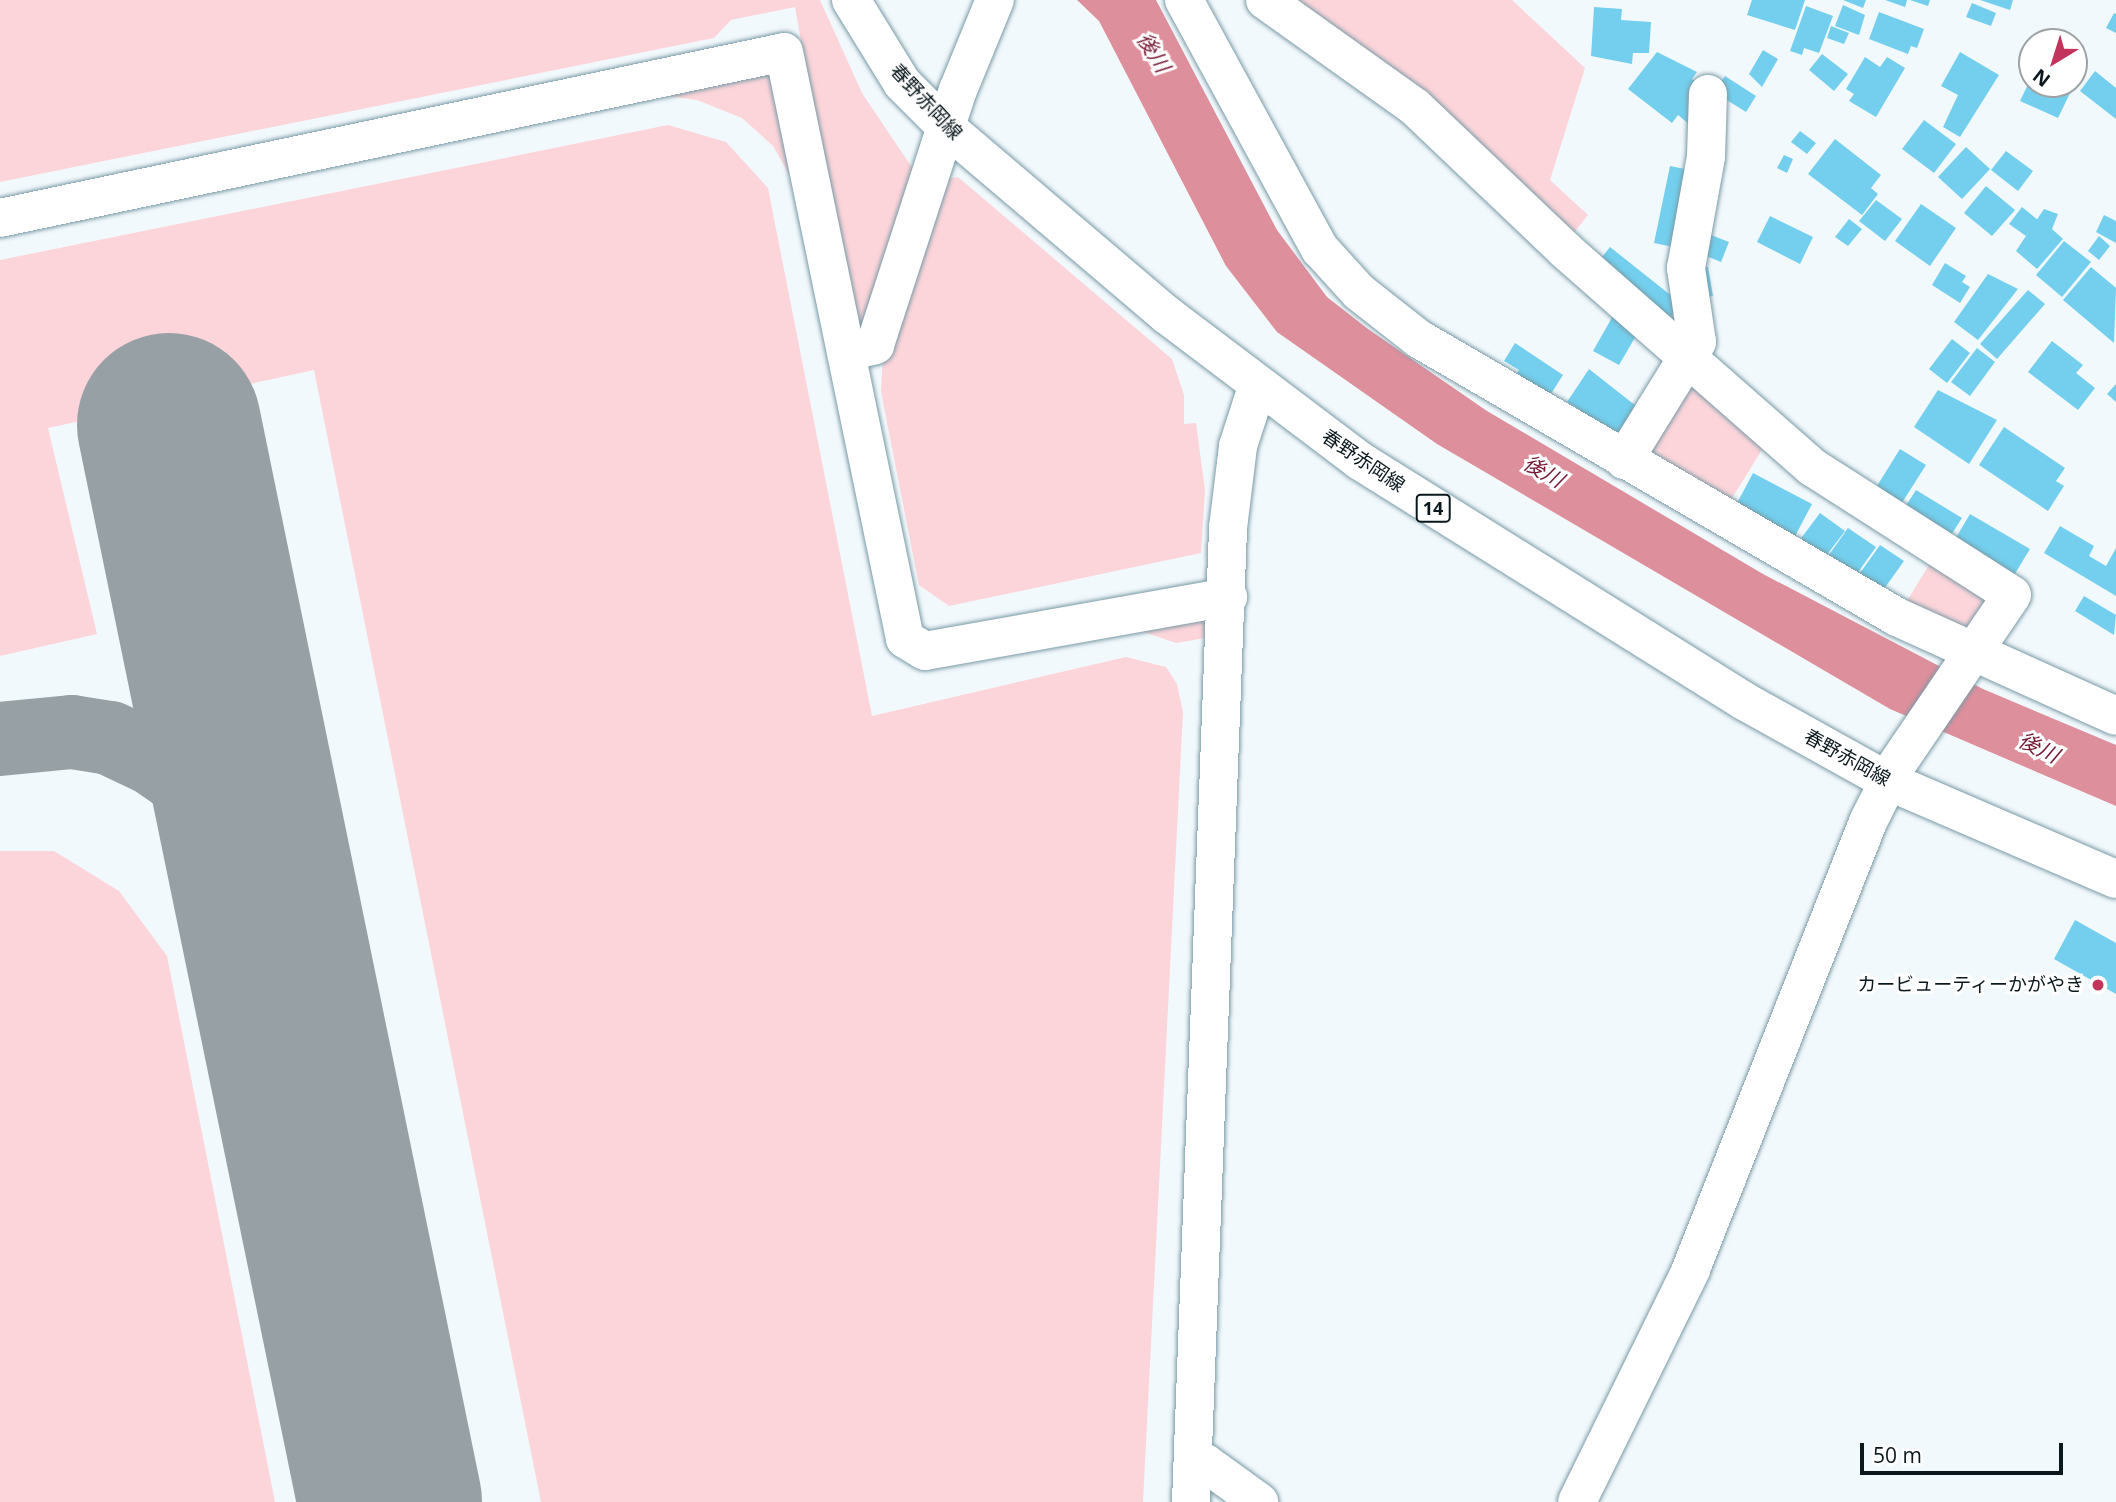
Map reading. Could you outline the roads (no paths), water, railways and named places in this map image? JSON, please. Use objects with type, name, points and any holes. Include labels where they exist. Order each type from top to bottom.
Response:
[{"type":"street","name":"春野赤岡線","points":[[851,0],[902,83],[947,128],[1257,387],[1444,515],[1744,701],[1888,781],[2116,879]]},
{"type":"street","points":[[850,351],[875,345],[947,128],[995,0]]},
{"type":"street","points":[[1184,0],[1286,194],[1320,249],[1359,292],[1419,339],[1897,617],[1975,648],[2116,716]]},
{"type":"street","points":[[1265,0],[1415,107],[1812,467],[1934,551],[2012,595],[1888,781],[1691,1270],[1577,1502]]},
{"type":"street","points":[[0,218],[784,52],[850,351],[905,639],[925,651],[1228,597]]},
{"type":"street","points":[[1624,460],[1691,360],[1697,342],[1686,268],[1706,156],[1708,94]]},
{"type":"street","points":[[1191,1502],[1228,597],[1238,446],[1257,387]]},
{"type":"street","points":[[1193,1463],[1205,1463],[1259,1502]]},
{"type":"water","name":"後川","points":[[1077,0],[1156,0],[1277,230],[1327,297],[1368,329],[1487,411],[1763,574],[1983,689],[2116,745],[2116,806],[1890,709],[1437,444],[1277,332],[1226,266],[1099,21]]},
{"type":"place","name":"カービューティーかがやき","points":[[2098,985]]}]
